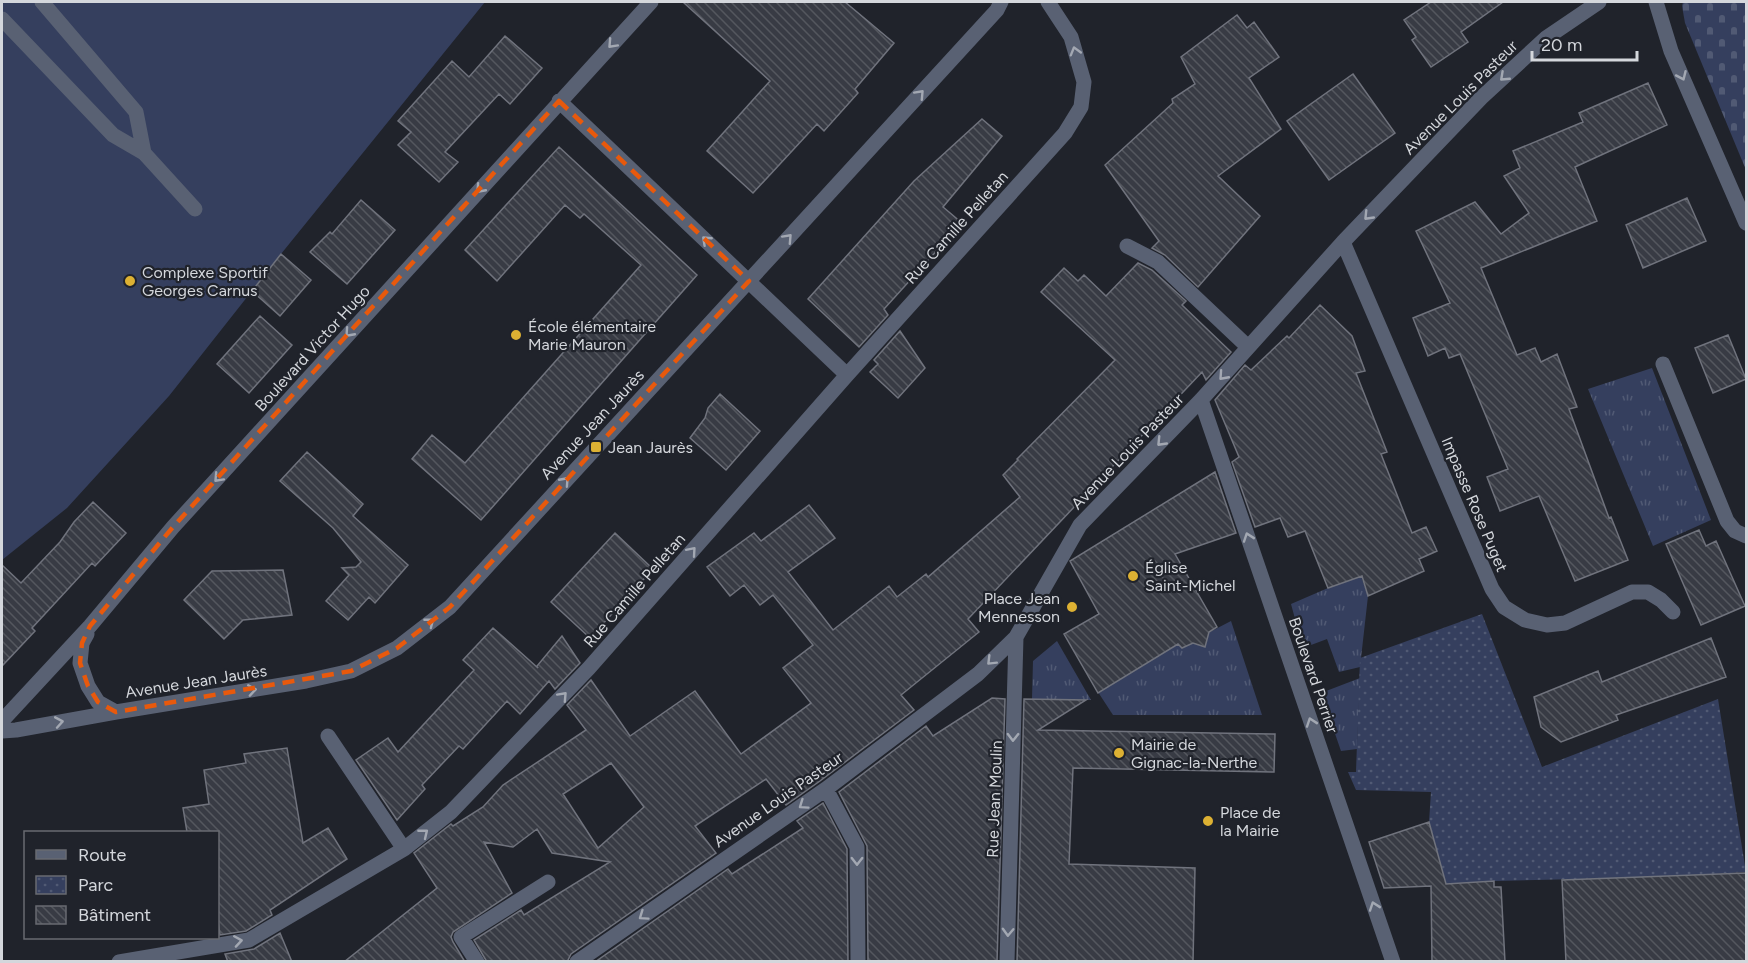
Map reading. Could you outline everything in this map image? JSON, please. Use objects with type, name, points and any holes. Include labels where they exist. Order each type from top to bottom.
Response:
[{"type":"street","points":[[42,2],[136,112],[144,153]]},
{"type":"street","name":"Boulevard Victor Hugo","points":[[2,721],[90,626],[173,527],[651,2]]},
{"type":"street","name":"Avenue Jean Jaurès","points":[[2,731],[340,674],[351,671],[397,648],[450,607],[997,10],[1001,2]]},
{"type":"street","name":"Rue Camille Pelletan","points":[[119,962],[249,940],[404,849],[451,812],[545,715],[1065,133],[1081,107],[1084,82],[1071,37],[1048,2]]},
{"type":"street","name":"Avenue Louis Pasteur","points":[[577,962],[826,789],[978,674],[1016,637],[1080,525],[1201,400],[1343,242],[1481,98],[1546,38],[1599,2]]},
{"type":"street","points":[[1656,2],[1671,51],[1746,223]]},
{"type":"street","points":[[2,19],[113,135],[144,153],[195,209]]},
{"type":"street","points":[[559,101],[847,375]]},
{"type":"street","name":"Impasse Rose Puget","points":[[1343,242],[1492,590],[1504,607],[1525,620],[1547,625],[1565,623],[1632,592],[1648,592],[1673,612]]},
{"type":"street","points":[[1127,246],[1158,262],[1248,347]]},
{"type":"street","points":[[1663,364],[1727,521],[1735,531],[1746,536]]},
{"type":"street","name":"Boulevard Perrier","points":[[1201,400],[1393,962]]},
{"type":"street","name":"Avenue Jean Jaurès","points":[[90,626],[82,643],[80,663],[88,686],[98,702],[116,712]]},
{"type":"street","name":"Rue Jean Moulin","points":[[1007,962],[1016,637]]},
{"type":"street","points":[[328,736],[404,849]]},
{"type":"street","points":[[826,789],[857,847],[858,962]]},
{"type":"street","points":[[477,962],[461,937],[548,882]]},
{"type":"highlighted area","points":[[559,101],[749,281],[450,607],[397,648],[351,671],[116,712],[98,702],[88,686],[80,663],[82,643],[90,626],[173,527]]},
{"type":"green space","name":"Complexe Sportif Georges Carnus","points":[[2,2],[485,2],[169,396],[67,508],[2,560]]},
{"type":"green space","points":[[1683,2],[1746,2],[1746,170],[1685,23]]},
{"type":"green space","points":[[1652,368],[1711,520],[1653,546],[1588,389]]},
{"type":"green space","points":[[1361,576],[1368,596],[1360,667],[1339,672],[1327,639],[1303,648],[1291,604]]},
{"type":"green space","points":[[1482,614],[1542,767],[1718,699],[1746,872],[1669,877],[1494,881],[1446,885],[1429,822],[1431,792],[1356,790],[1348,772],[1356,772],[1360,658]]},
{"type":"green space","points":[[1231,621],[1262,715],[1113,715],[1098,692],[1178,644],[1194,641],[1199,645],[1206,642],[1206,634]]},
{"type":"green space","points":[[1057,641],[1091,700],[1032,699],[1033,661]]},
{"type":"green space","points":[[1360,678],[1357,749],[1341,751],[1321,693]]},
{"type":"building","points":[[683,2],[845,2],[894,43],[855,89],[858,93],[824,131],[817,124],[753,193],[707,151],[770,81]]},
{"type":"building","points":[[1431,2],[1503,2],[1461,32],[1468,42],[1431,67],[1412,40],[1416,37],[1404,20]]},
{"type":"building","points":[[1237,15],[1247,28],[1254,22],[1279,57],[1249,78],[1281,129],[1218,176],[1260,216],[1198,287],[1165,255],[1152,248],[1159,241],[1105,165],[1173,103],[1172,99],[1195,84],[1181,57]]},
{"type":"building","points":[[505,36],[542,68],[510,104],[499,94],[445,152],[458,162],[439,182],[398,145],[411,132],[398,121],[452,61],[469,77]]},
{"type":"building","points":[[1353,74],[1395,133],[1329,180],[1287,121]]},
{"type":"building","points":[[1648,83],[1667,125],[1575,167],[1597,221],[1481,268],[1517,355],[1535,348],[1541,362],[1557,354],[1577,407],[1569,409],[1609,518],[1611,517],[1628,560],[1575,581],[1539,496],[1500,511],[1487,477],[1508,469],[1460,354],[1449,358],[1445,348],[1428,356],[1413,318],[1450,303],[1416,231],[1475,202],[1501,234],[1529,213],[1504,176],[1520,168],[1513,151],[1583,122],[1579,113]]},
{"type":"building","points":[[982,119],[1002,136],[943,207],[962,223],[884,309],[888,315],[859,347],[808,299],[914,181]]},
{"type":"building","points":[[559,147],[697,275],[481,520],[412,459],[432,435],[465,463],[641,265],[584,214],[580,218],[565,205],[497,281],[465,250]]},
{"type":"building","points":[[1687,198],[1706,241],[1643,268],[1626,225]]},
{"type":"building","points":[[361,200],[395,230],[347,284],[310,252],[330,232],[332,234]]},
{"type":"building","points":[[281,254],[311,280],[280,316],[252,291]]},
{"type":"building","points":[[1138,263],[1152,270],[1186,301],[1182,305],[1231,352],[1206,380],[1202,372],[968,619],[979,632],[901,695],[914,710],[786,805],[766,779],[695,826],[716,853],[571,954],[567,962],[487,962],[474,940],[521,910],[524,915],[610,862],[552,853],[537,829],[513,847],[484,842],[512,893],[453,932],[451,937],[453,942],[465,962],[344,962],[437,888],[414,853],[451,824],[453,826],[483,807],[503,785],[586,730],[567,705],[591,680],[630,736],[695,691],[741,754],[811,703],[783,668],[813,645],[773,595],[760,605],[744,585],[730,596],[707,567],[754,533],[761,541],[809,505],[835,538],[788,572],[833,630],[889,586],[897,597],[926,574],[928,577],[1020,497],[1003,475],[1115,360],[1041,292],[1064,268],[1078,281],[1084,275],[1106,296]],"holes":[[[611,763],[644,807],[598,848],[563,794]]]},
{"type":"building","points":[[1320,305],[1352,336],[1365,371],[1356,373],[1387,452],[1381,454],[1412,533],[1426,527],[1437,551],[1419,559],[1424,571],[1368,596],[1362,576],[1328,588],[1305,531],[1288,537],[1280,518],[1255,527],[1232,462],[1239,457],[1215,400],[1245,365],[1251,370],[1287,336],[1289,338]]},
{"type":"building","points":[[260,316],[292,345],[249,393],[217,364]]},
{"type":"building","points":[[900,331],[925,368],[898,398],[870,372],[878,364],[874,360]]},
{"type":"building","points":[[1728,335],[1746,379],[1713,393],[1695,348]]},
{"type":"building","points":[[720,394],[760,431],[726,470],[690,438],[705,418],[708,408]]},
{"type":"building","points":[[307,452],[363,504],[353,516],[408,565],[375,603],[369,597],[348,620],[326,601],[349,575],[342,568],[356,567],[361,562],[333,528],[280,481]]},
{"type":"building","name":"Église Saint-Michel","points":[[1215,472],[1236,533],[1175,554],[1217,627],[1209,632],[1205,647],[1193,643],[1182,648],[1178,644],[1098,693],[1064,634],[1099,614],[1070,561]]},
{"type":"building","points":[[93,502],[126,533],[95,566],[92,563],[32,628],[35,631],[2,666],[2,565],[21,583],[60,542],[74,522]]},
{"type":"building","points":[[1699,530],[1706,546],[1716,541],[1745,606],[1701,625],[1666,544]]},
{"type":"building","points":[[615,533],[653,569],[590,638],[551,602]]},
{"type":"building","points":[[283,570],[292,615],[243,620],[224,639],[184,600],[212,571]]},
{"type":"building","points":[[493,628],[538,668],[537,666],[562,636],[580,663],[555,689],[549,681],[520,714],[507,701],[463,749],[459,746],[422,785],[425,789],[397,820],[356,760],[388,738],[398,752],[474,670],[463,660]]},
{"type":"building","points":[[1711,638],[1726,677],[1616,715],[1618,720],[1561,742],[1541,727],[1534,697],[1598,671],[1602,682]]},
{"type":"building","points":[[992,698],[1005,699],[997,962],[868,962],[867,846],[839,792],[926,726],[933,736]]},
{"type":"building","points":[[1024,699],[1086,700],[1038,730],[1275,734],[1274,772],[1073,768],[1069,864],[1195,868],[1193,962],[1017,962]]},
{"type":"building","points":[[287,748],[303,843],[328,828],[347,859],[270,910],[272,915],[246,931],[220,935],[219,831],[187,831],[183,808],[209,804],[204,770],[246,763],[244,754]]},
{"type":"building","points":[[823,803],[847,849],[848,962],[595,962],[728,869],[732,874],[803,828],[797,821]]},
{"type":"building","points":[[1429,822],[1446,884],[1494,881],[1494,887],[1501,887],[1505,962],[1432,962],[1431,886],[1384,888],[1369,842]]},
{"type":"building","points":[[1746,873],[1746,962],[1566,962],[1562,880]]},
{"type":"building","points":[[280,933],[292,962],[228,962],[225,954],[254,949]]},
{"type":"place","name":"Complexe Sportif Georges Carnus","points":[[130,281]]},
{"type":"place","name":"École élémentaire Marie Mauron","points":[[516,335]]},
{"type":"place","name":"Jean Jaurès","points":[[596,447]]},
{"type":"place","name":"Église Saint-Michel","points":[[1133,576]]},
{"type":"place","name":"Place Jean Mennesson","points":[[1072,607]]},
{"type":"place","name":"Mairie de Gignac-la-Nerthe","points":[[1119,753]]},
{"type":"place","name":"Place de la Mairie","points":[[1208,821]]}]
